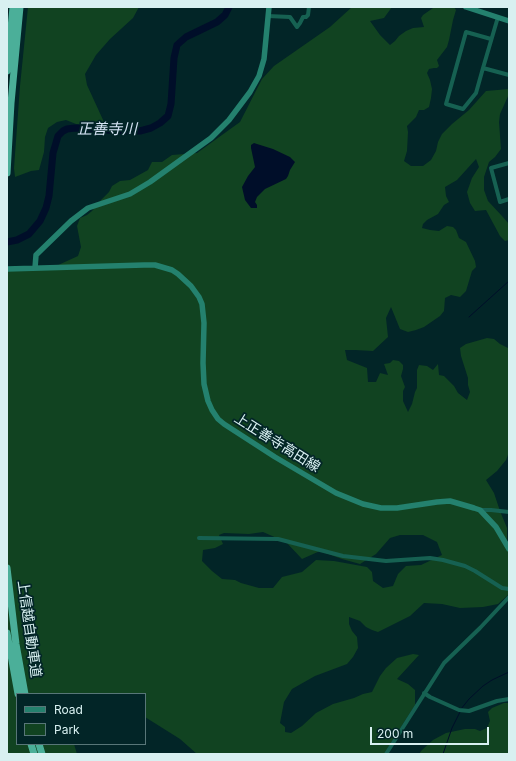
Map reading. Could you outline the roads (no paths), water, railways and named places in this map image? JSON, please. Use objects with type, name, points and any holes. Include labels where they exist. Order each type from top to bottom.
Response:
[{"type":"highway","points":[[7,71],[13,7]]},
{"type":"highway","points":[[7,173],[20,7]]},
{"type":"highway","name":"上信越自動車道","points":[[7,568],[16,644],[25,693]]},
{"type":"highway","name":"上信越自動車道","points":[[7,633],[18,693]]},
{"type":"main road","points":[[35,268],[36,255],[71,221],[88,208],[130,194],[150,182],[211,138],[229,120],[250,92],[259,76],[264,59],[269,7]]},
{"type":"main road","points":[[466,7],[509,21]]},
{"type":"main road","name":"上正善寺高田線","points":[[7,269],[155,265],[172,270],[191,286],[202,304],[204,323],[204,384],[212,410],[218,419],[224,424],[275,457],[336,493],[363,504],[381,508],[397,508],[450,501],[480,510],[496,527],[509,548]]},
{"type":"street","points":[[268,16],[290,17],[297,27],[303,17],[308,15],[309,7]]},
{"type":"street","points":[[492,39],[466,32],[446,104],[463,109],[476,93],[492,39],[498,17]]},
{"type":"street","points":[[483,68],[509,75]]},
{"type":"street","points":[[509,163],[490,168],[500,202],[509,199]]},
{"type":"street","points":[[480,510],[509,512]]},
{"type":"street","points":[[199,538],[278,539],[343,556],[386,561],[430,558],[437,559],[465,566],[502,588],[509,589]]},
{"type":"street","points":[[386,754],[444,663],[509,597]]},
{"type":"street","points":[[424,694],[459,710],[469,711],[497,701],[509,699]]},
{"type":"water","points":[[254,143],[273,149],[290,157],[295,162],[286,179],[265,189],[257,197],[255,202],[257,208],[251,208],[245,200],[242,187],[255,167],[251,148],[251,145]]},
{"type":"waterway","name":"正善寺川","points":[[7,242],[17,240],[29,234],[40,221],[46,208],[49,196],[53,153],[58,136],[67,129],[75,128],[140,131],[151,128],[160,123],[168,116],[171,104],[174,58],[177,45],[186,37],[217,22],[225,15],[229,7]]},
{"type":"waterway","points":[[469,317],[509,281]]},
{"type":"waterway","points":[[461,709],[483,686],[509,672]]},
{"type":"waterway","points":[[443,754],[452,728],[460,712]]}]
